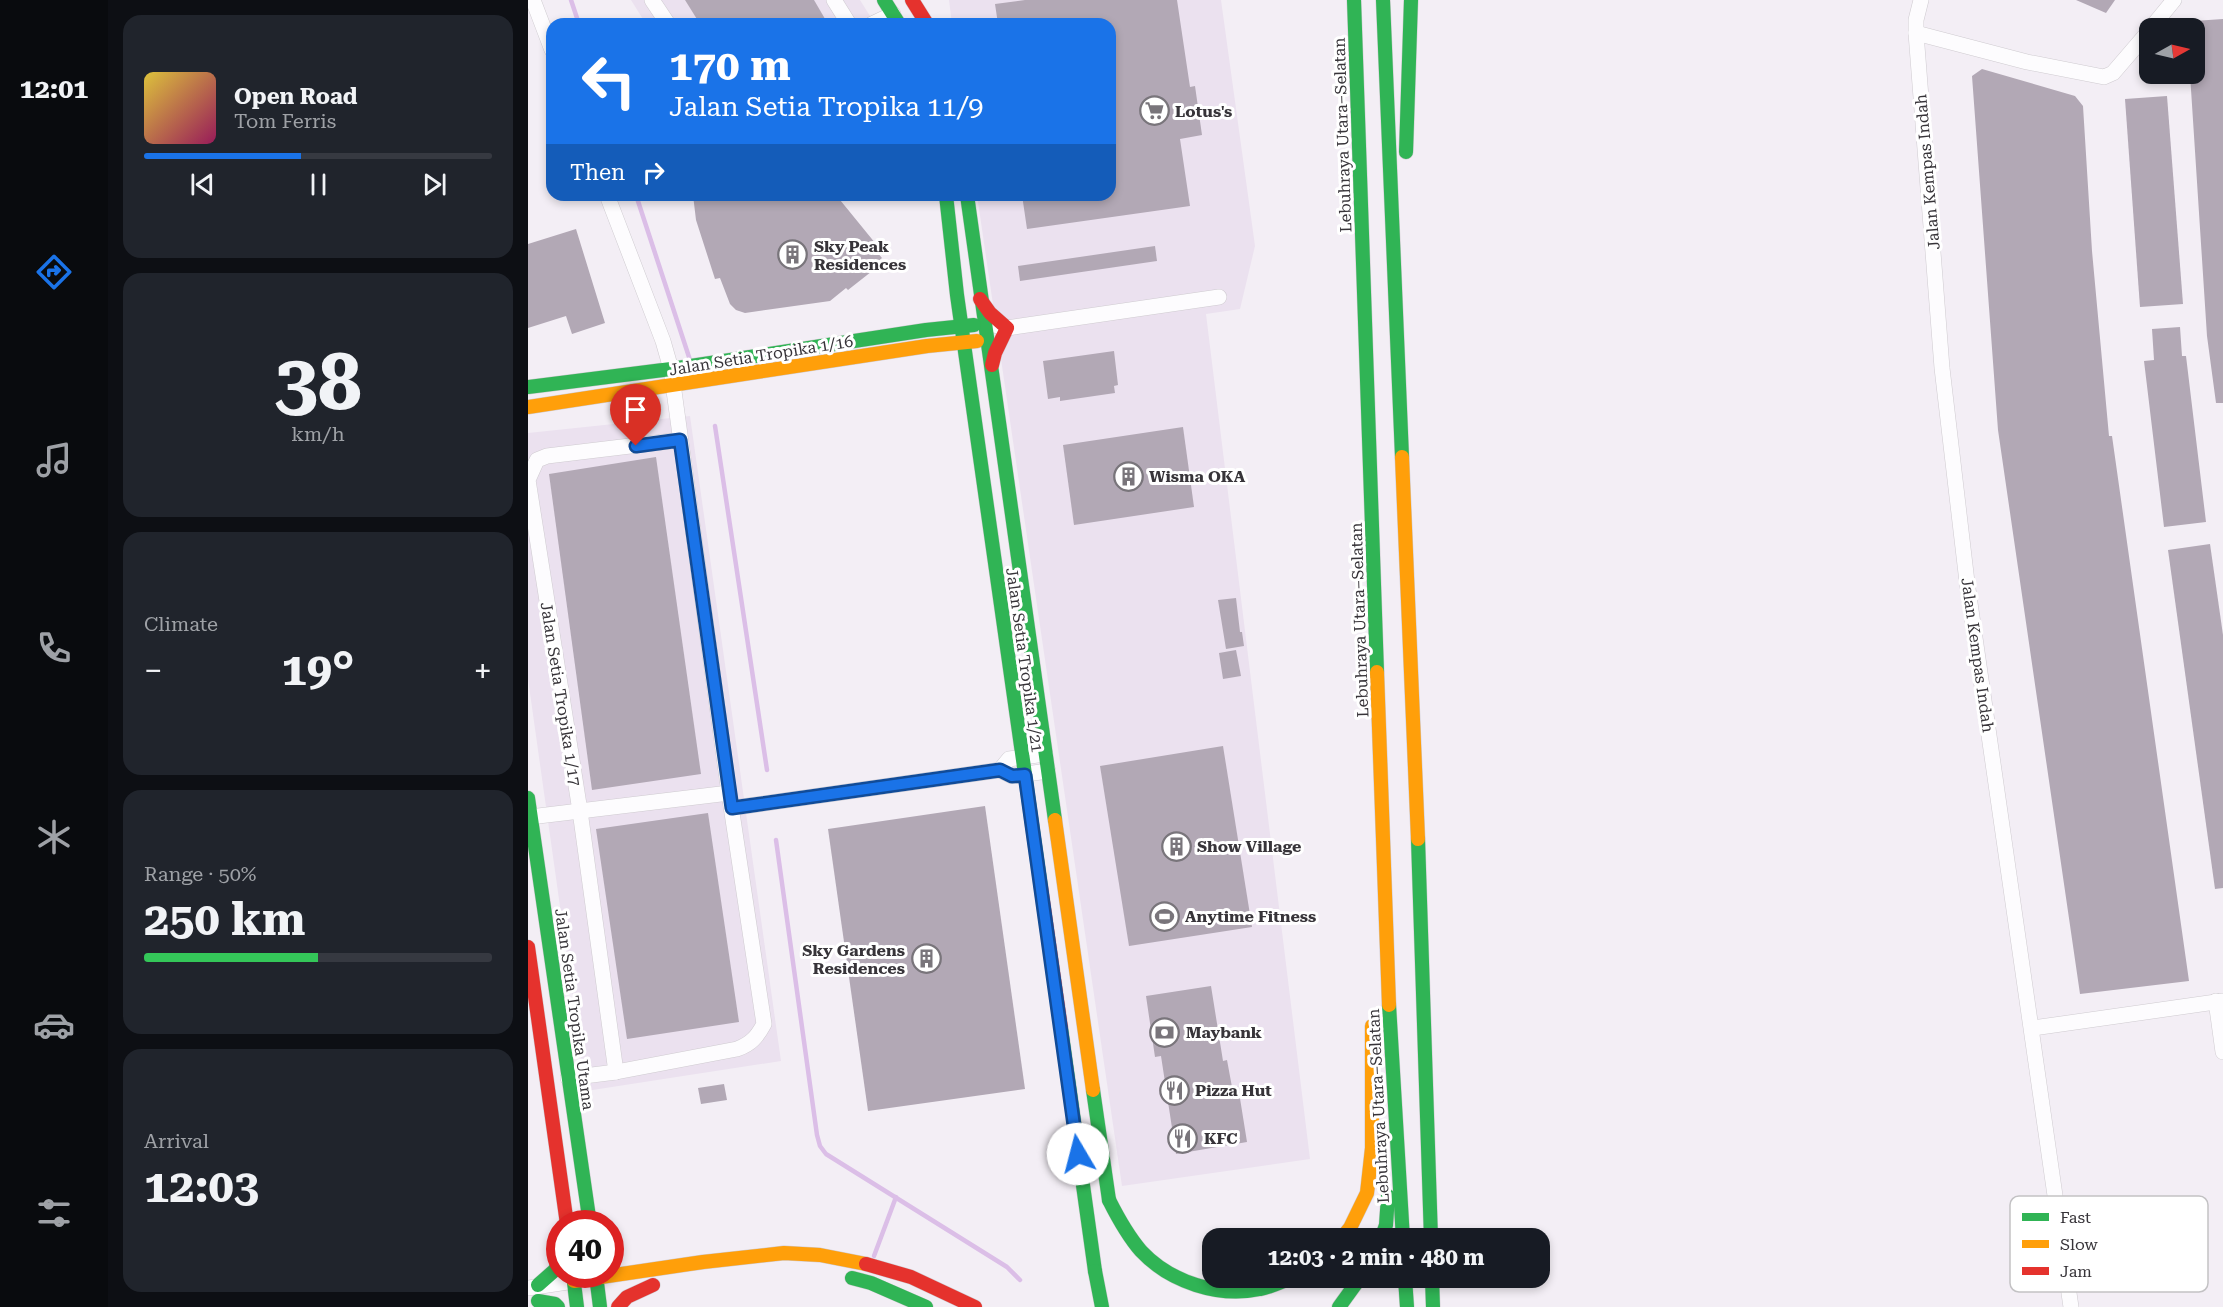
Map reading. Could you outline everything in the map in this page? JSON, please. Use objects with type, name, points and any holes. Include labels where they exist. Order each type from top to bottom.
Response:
[{"type":"main road","points":[[884,0],[895,18]]},
{"type":"main road","points":[[912,0],[923,18]]},
{"type":"main road","points":[[1340,0],[1356,95]]},
{"type":"main road","name":"Lebuhraya Utara–Selatan","points":[[1354,0],[1390,1042],[1402,1228]]},
{"type":"main road","points":[[1383,0],[1418,831],[1431,1228]]},
{"type":"main road","points":[[1406,166],[1411,0]]},
{"type":"main road","points":[[1397,349],[1405,189]]},
{"type":"main road","name":"Jalan Setia Tropika 1/21","points":[[947,201],[968,378],[1101,1307]]},
{"type":"main road","name":"Jalan Setia Tropika 1/21","points":[[968,201],[1109,1200],[1122,1228],[1138,1250],[1171,1277],[1202,1287]]},
{"type":"main road","points":[[926,330],[944,320],[957,295]]},
{"type":"main road","points":[[980,298],[990,313],[1007,328],[995,353],[991,372]]},
{"type":"main road","name":"Jalan Setia Tropika 1/16","points":[[528,387],[671,369],[926,330],[984,324]]},
{"type":"main road","name":"Jalan Setia Tropika 1/16","points":[[528,407],[927,346],[986,340]]},
{"type":"main road","points":[[927,346],[952,358],[968,378]]},
{"type":"main road","name":"Jalan Setia Tropika Utama","points":[[528,798],[532,859],[588,1210]]},
{"type":"main road","points":[[1373,950],[1382,836]]},
{"type":"main road","points":[[528,947],[565,1210]]},
{"type":"main road","points":[[1350,1228],[1367,1193],[1372,1148],[1372,1008]]},
{"type":"main road","points":[[1385,1228],[1389,1181],[1390,1042]]},
{"type":"main road","points":[[624,1273],[721,1259],[795,1253],[843,1258],[896,1272],[936,1287],[975,1307]]},
{"type":"main road","points":[[624,1264],[654,1270]]},
{"type":"main road","points":[[837,1274],[872,1282],[926,1307]]},
{"type":"main road","points":[[533,1287],[546,1277]]},
{"type":"main road","points":[[576,1302],[599,1300],[658,1284],[627,1297],[618,1307]]},
{"type":"main road","name":"Jalan Setia Tropika 1/21","points":[[1206,1288],[1212,1290],[1264,1288]]},
{"type":"main road","points":[[1339,1307],[1353,1288]]},
{"type":"main road","points":[[1406,1288],[1407,1307]]},
{"type":"main road","points":[[1432,1288],[1433,1307]]},
{"type":"main road","points":[[533,1301],[555,1304],[558,1307]]},
{"type":"street","points":[[533,0],[546,34]]},
{"type":"street","points":[[652,0],[664,18]]},
{"type":"street","points":[[834,0],[845,18]]},
{"type":"street","name":"Jalan Kempas Indah","points":[[1921,0],[1916,20],[1916,33],[1942,368],[1968,582],[2055,1196]]},
{"type":"street","points":[[2159,18],[2174,0]]},
{"type":"street","points":[[1916,33],[2027,62],[2109,76],[2139,42]]},
{"type":"street","points":[[568,1078],[616,1072],[737,1049],[749,1045],[764,1024],[730,800],[671,369],[663,341],[609,201]]},
{"type":"street","points":[[984,324],[1007,328],[1219,297]]},
{"type":"street","points":[[986,340],[1007,328]]},
{"type":"street","name":"Jalan Setia Tropika 1/17","points":[[616,1072],[580,811],[528,480],[537,460],[548,456],[680,440]]},
{"type":"street","points":[[1000,770],[1009,759],[1045,754]]},
{"type":"street","points":[[530,817],[730,800],[1000,770],[1012,776],[1048,771]]},
{"type":"street","points":[[2032,1028],[2220,1001],[2223,1052]]},
{"type":"street","name":"Jalan Kempas Indah","points":[[2069,1292],[2071,1307]]},
{"type":"street","points":[[533,1301],[576,1302]]},
{"type":"shaded area","points":[[631,0],[860,0],[871,18],[642,18]]},
{"type":"shaded area","points":[[949,0],[1221,0],[1255,246],[1240,309],[1206,314],[1310,1159],[1122,1186],[978,201],[1116,201],[1116,18],[951,18]]},
{"type":"shaded area","points":[[690,416],[781,1061],[586,1091],[528,679],[528,433]]},
{"type":"building","points":[[685,0],[814,0],[824,18],[696,18]]},
{"type":"building","name":"Lotus's","points":[[1025,0],[1177,0],[1190,87],[1195,86],[1202,135],[1180,139],[1190,206],[1027,229],[1023,201],[1116,201],[1116,18],[997,18],[995,4]]},
{"type":"building","points":[[2076,0],[2115,0],[2106,13]]},
{"type":"building","points":[[2223,19],[2223,403],[2216,403],[2207,336],[2191,84],[2205,84],[2205,20]]},
{"type":"building","points":[[1982,69],[2075,96],[2083,106],[2092,251],[2109,436],[2112,436],[2189,981],[2080,994],[1998,430],[1972,76]]},
{"type":"building","points":[[2167,96],[2183,304],[2140,307],[2125,99]]},
{"type":"building","name":"Sky Peak Residences","points":[[694,201],[841,201],[880,249],[876,251],[882,258],[873,265],[876,268],[830,301],[745,313],[736,310],[730,304],[720,278],[715,279],[696,220]]},
{"type":"building","points":[[576,229],[605,323],[572,334],[566,316],[528,328],[528,244]]},
{"type":"building","points":[[1155,246],[1157,261],[1020,281],[1018,266]]},
{"type":"building","points":[[2180,327],[2182,356],[2186,356],[2206,522],[2164,527],[2144,361],[2154,360],[2152,329]]},
{"type":"building","points":[[1114,351],[1118,385],[1114,386],[1115,393],[1060,401],[1060,397],[1048,399],[1043,361]]},
{"type":"building","name":"Wisma OKA","points":[[1183,427],[1194,507],[1074,525],[1063,445]]},
{"type":"building","points":[[656,457],[701,774],[592,790],[549,474]]},
{"type":"building","points":[[2210,544],[2223,635],[2223,888],[2215,889],[2168,550]]},
{"type":"building","points":[[1236,598],[1244,646],[1226,649],[1218,600]]},
{"type":"building","points":[[1236,650],[1241,676],[1223,679],[1219,653]]},
{"type":"building","name":"Show Village","points":[[1223,746],[1252,927],[1129,946],[1100,766]]},
{"type":"building","name":"Sky Gardens Residences","points":[[985,806],[1025,1089],[868,1111],[828,829]]},
{"type":"building","points":[[708,813],[739,1022],[627,1039],[596,829]]},
{"type":"building","points":[[1211,986],[1223,1061],[1227,1060],[1232,1087],[1238,1086],[1247,1142],[1176,1154],[1161,1056],[1155,1057],[1146,996]]},
{"type":"building","points":[[724,1084],[727,1100],[701,1104],[698,1088]]},
{"type":"waterway","points":[[571,0],[577,18]]},
{"type":"waterway","points":[[638,201],[690,360]]},
{"type":"waterway","points":[[715,426],[767,770]]},
{"type":"waterway","points":[[776,840],[820,1146],[826,1154],[1007,1267],[1020,1280]]},
{"type":"waterway","points":[[874,1256],[896,1197]]},
{"type":"traffic: fast","points":[[884,0],[895,18]]},
{"type":"traffic: fast","points":[[1354,0],[1377,672]]},
{"type":"traffic: fast","points":[[1383,0],[1402,457]]},
{"type":"traffic: fast","points":[[1406,152],[1411,0]]},
{"type":"traffic: fast","points":[[947,201],[957,295],[1041,887]]},
{"type":"traffic: fast","points":[[968,201],[1055,820]]},
{"type":"traffic: fast","points":[[528,387],[671,369],[926,330],[974,325]]},
{"type":"traffic: fast","points":[[528,798],[588,1210]]},
{"type":"traffic: fast","points":[[1418,839],[1431,1228]]},
{"type":"traffic: fast","points":[[1389,1005],[1402,1228]]},
{"type":"traffic: fast","points":[[1061,1028],[1095,1271]]},
{"type":"traffic: fast","points":[[1093,1090],[1109,1200]]},
{"type":"traffic: fast","points":[[1385,1228],[1388,1196]]},
{"type":"traffic: fast","points":[[1109,1200],[1123,1227],[1141,1251],[1166,1271],[1202,1286]]},
{"type":"traffic: fast","points":[[1095,1271],[1102,1307]]},
{"type":"traffic: fast","points":[[538,1285],[546,1278]]},
{"type":"traffic: fast","points":[[852,1278],[871,1283],[926,1307]]},
{"type":"traffic: fast","points":[[575,1288],[577,1307]]},
{"type":"traffic: fast","points":[[598,1288],[600,1307]]},
{"type":"traffic: fast","points":[[1208,1288],[1228,1291],[1264,1288]]},
{"type":"traffic: fast","points":[[1339,1307],[1353,1288]]},
{"type":"traffic: fast","points":[[1406,1288],[1407,1307]]},
{"type":"traffic: fast","points":[[1432,1288],[1433,1307]]},
{"type":"traffic: fast","points":[[538,1301],[555,1304],[558,1307]]},
{"type":"traffic: slow","points":[[528,407],[927,346],[977,341]]},
{"type":"traffic: slow","points":[[1402,457],[1418,839]]},
{"type":"traffic: slow","points":[[1377,672],[1389,1005]]},
{"type":"traffic: slow","points":[[1055,820],[1093,1090]]},
{"type":"traffic: slow","points":[[1350,1228],[1367,1193],[1372,1148],[1372,1026]]},
{"type":"traffic: slow","points":[[624,1274],[784,1253],[820,1255],[866,1264]]},
{"type":"traffic: jam","points":[[912,0],[923,18]]},
{"type":"traffic: jam","points":[[980,299],[990,313],[1007,328],[992,365]]},
{"type":"traffic: jam","points":[[1041,887],[1061,1028]]},
{"type":"traffic: jam","points":[[528,947],[565,1210]]},
{"type":"traffic: jam","points":[[866,1264],[911,1277],[975,1307]]},
{"type":"traffic: jam","points":[[618,1307],[627,1297],[653,1285]]},
{"type":"place","name":"Lotus's","points":[[1154,111]]},
{"type":"place","name":"Sky Peak Residences","points":[[793,255]]},
{"type":"place","name":"Wisma OKA","points":[[1128,476]]},
{"type":"place","name":"Show Village","points":[[1176,846]]},
{"type":"place","name":"Anytime Fitness","points":[[1164,916]]},
{"type":"place","name":"Sky Gardens Residences","points":[[926,959]]},
{"type":"place","name":"Maybank","points":[[1165,1032]]},
{"type":"place","name":"Pizza Hut","points":[[1174,1090]]},
{"type":"place","name":"KFC","points":[[1183,1138]]},
{"type":"route","points":[[636,446],[680,440],[732,808],[1000,770],[1012,776],[1025,775],[1078,1154]]}]
